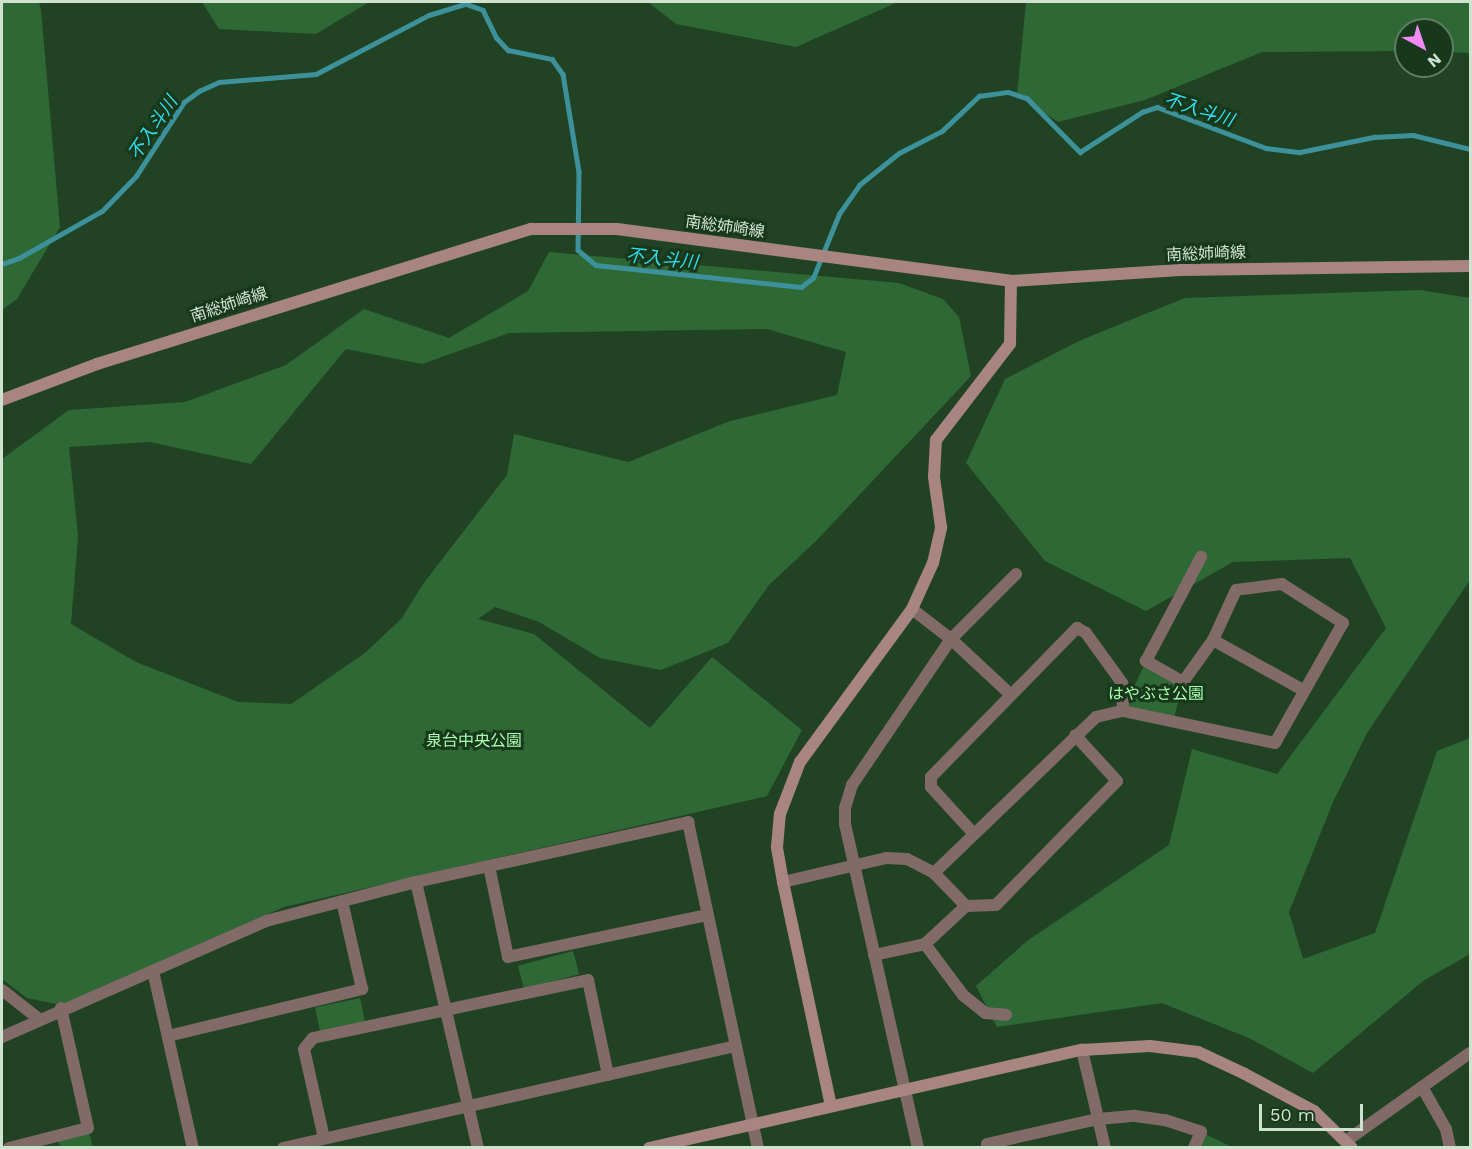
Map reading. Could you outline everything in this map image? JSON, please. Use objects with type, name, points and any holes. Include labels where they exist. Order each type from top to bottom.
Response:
[{"type":"street","name":"南総姉崎線","points":[[2,400],[108,361],[531,229],[617,229],[1011,281],[1180,270],[1470,266]]},
{"type":"street","points":[[831,1106],[777,847],[787,789],[811,746],[912,609],[933,563],[940,526],[934,477],[936,440],[1010,344],[1011,281]]},
{"type":"street","points":[[934,873],[1096,717],[1124,711],[1275,743],[1343,623],[1282,584],[1236,590],[1213,640],[1184,682],[1146,661],[1201,557]]},
{"type":"street","points":[[918,1148],[874,955],[857,863],[845,824],[852,785],[951,639],[1016,574]]},
{"type":"street","points":[[912,609],[951,639],[1010,694]]},
{"type":"street","points":[[974,834],[931,787],[931,777],[1077,628],[1086,633],[1122,683],[1124,711]]},
{"type":"street","points":[[1213,640],[1303,690]]},
{"type":"street","points":[[874,955],[925,944],[966,906],[996,905],[1117,780],[1075,735]]},
{"type":"street","points":[[2,1037],[61,1008],[153,971],[266,921],[417,882],[688,822],[758,1148]]},
{"type":"street","points":[[783,882],[857,863],[886,858],[907,859],[934,873],[966,906]]},
{"type":"street","points":[[489,866],[508,957],[708,915]]},
{"type":"street","points":[[417,882],[478,1148]]},
{"type":"street","points":[[168,1036],[362,989],[342,901]]},
{"type":"street","points":[[925,944],[963,995],[985,1013],[1006,1015]]},
{"type":"street","points":[[153,971],[193,1148]]},
{"type":"street","points":[[324,1138],[304,1049],[313,1038],[588,980],[608,1075]]},
{"type":"street","points":[[2,990],[39,1019]]},
{"type":"street","points":[[9,1148],[88,1128],[61,1008]]},
{"type":"street","points":[[649,1148],[1082,1050],[1150,1046],[1198,1052],[1314,1111],[1349,1144],[1470,1053]]},
{"type":"street","points":[[283,1148],[736,1047]]},
{"type":"street","points":[[1082,1050],[1105,1148]]},
{"type":"street","points":[[1422,1087],[1446,1129],[1450,1148]]},
{"type":"street","points":[[988,1148],[987,1144],[1098,1119],[1135,1116],[1165,1120],[1201,1132],[1194,1148]]},
{"type":"green space","points":[[2,2],[39,2],[60,227],[17,299],[2,310]]},
{"type":"green space","points":[[202,2],[369,2],[316,34],[219,29]]},
{"type":"green space","points":[[648,2],[898,2],[796,47],[676,24]]},
{"type":"green space","points":[[1026,2],[1470,2],[1470,53],[1454,52],[1454,18],[1394,18],[1394,51],[1262,52],[1145,100],[1058,122],[1017,95]]},
{"type":"green space","name":"泉台中央公園","points":[[549,252],[899,283],[943,299],[959,317],[971,376],[818,539],[769,585],[728,643],[661,670],[600,658],[539,622],[495,607],[478,619],[534,634],[650,728],[712,657],[802,730],[767,796],[284,907],[61,1005],[27,998],[2,979],[2,459],[69,410],[185,402],[286,365],[364,309],[449,338],[528,291]],"holes":[[[767,329],[846,352],[837,395],[730,421],[628,462],[514,434],[507,475],[423,584],[402,618],[365,653],[291,704],[238,702],[136,662],[71,624],[78,536],[69,447],[150,442],[251,464],[346,349],[422,364],[509,333]]]},
{"type":"green space","points":[[1420,290],[1470,298],[1470,580],[1367,733],[1333,802],[1289,912],[1303,959],[1375,933],[1437,751],[1470,738],[1470,954],[1423,981],[1313,1073],[1251,1039],[1162,1003],[997,1027],[976,986],[1027,941],[1169,845],[1192,749],[1277,774],[1386,628],[1350,558],[1233,562],[1146,611],[1045,561],[966,463],[1005,379],[1081,340],[1185,298]]},
{"type":"green space","name":"はやぶさ公園","points":[[1146,661],[1183,682],[1173,722],[1123,711]]},
{"type":"green space","points":[[573,951],[579,974],[524,989],[518,966]]},
{"type":"green space","points":[[360,998],[365,1022],[320,1032],[315,1008]]},
{"type":"green space","points":[[88,1128],[93,1147],[60,1147],[57,1135]]},
{"type":"green space","points":[[1201,1132],[1232,1147],[1194,1148]]},
{"type":"waterway","name":"不入斗川","points":[[2,264],[19,258],[102,211],[136,176],[184,102],[199,91],[219,82],[316,74],[429,15],[466,4],[483,10],[496,37],[508,50],[552,59],[563,74],[579,172],[578,250],[596,265],[801,287],[813,278],[839,214],[859,185],[899,153],[942,131],[979,96],[1008,92],[1027,98],[1080,152],[1142,112],[1157,107],[1266,148],[1300,152],[1374,137],[1413,135],[1470,149]]}]
